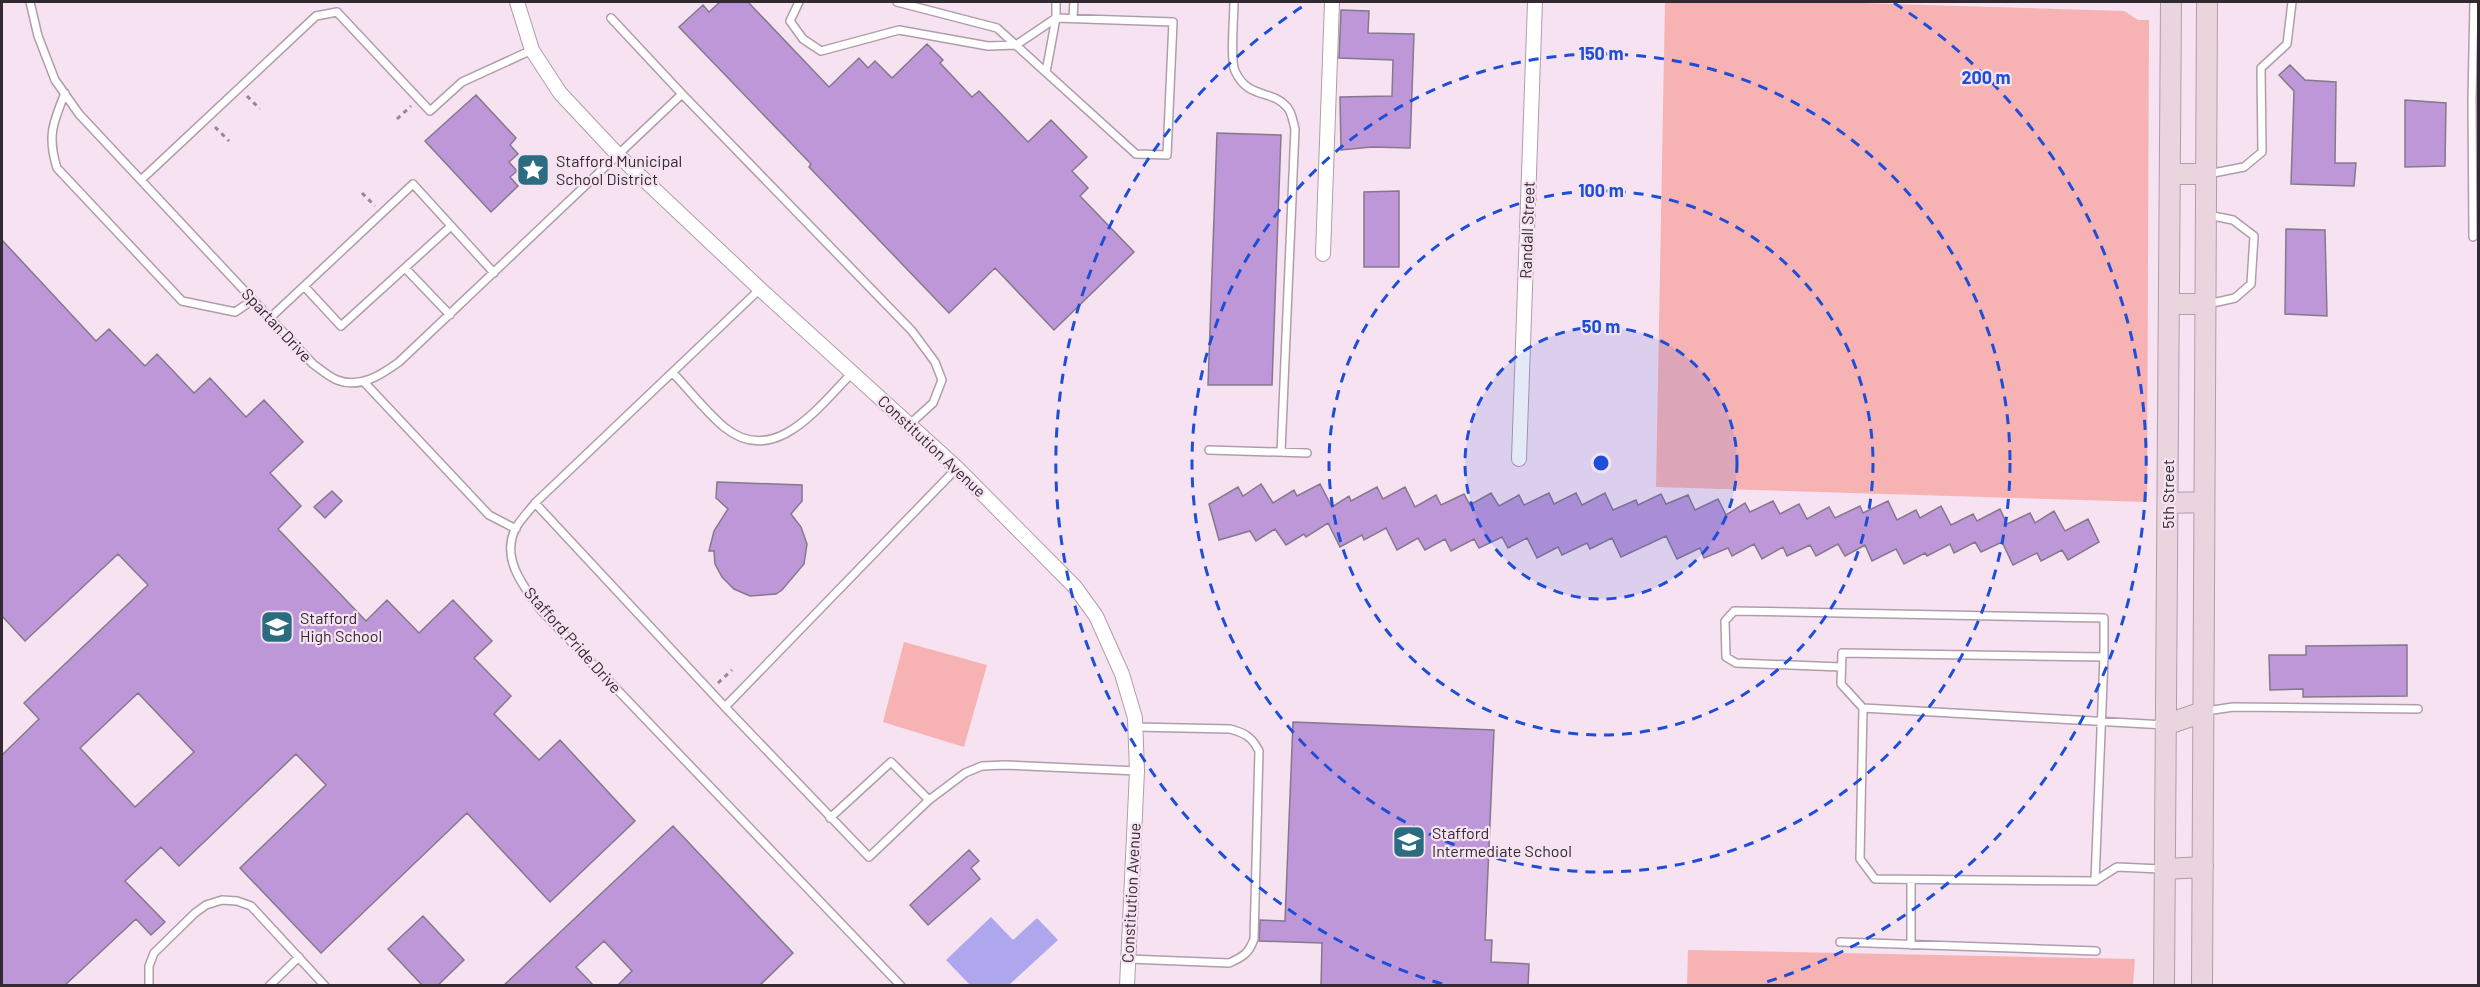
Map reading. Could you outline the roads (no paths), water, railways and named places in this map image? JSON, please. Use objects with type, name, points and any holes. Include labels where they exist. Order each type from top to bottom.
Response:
[{"type":"main road","name":"5th Street","points":[[2164,986],[2171,2]]},
{"type":"main road","points":[[2202,986],[2207,2]]},
{"type":"main road","points":[[2170,174],[2206,174]]},
{"type":"main road","points":[[2169,304],[2205,304]]},
{"type":"main road","points":[[2168,503],[2204,502]]},
{"type":"main road","points":[[2165,726],[2203,712]]},
{"type":"main road","points":[[2164,869],[2203,867]]},
{"type":"street","name":"Constitution Avenue","points":[[517,2],[532,50],[560,93],[619,156],[760,289],[957,468],[1075,586],[1096,616],[1122,674],[1135,727],[1137,771],[1127,986]]},
{"type":"street","points":[[1323,254],[1332,2]]},
{"type":"street","name":"Randall Street","points":[[1519,459],[1535,2]]},
{"type":"lane","name":"Spartan Drive","points":[[30,2],[38,36],[55,80],[79,114],[313,364],[337,380],[364,382]]},
{"type":"lane","points":[[799,2],[790,21],[803,39],[822,51],[899,30],[988,46],[1016,45],[1056,18],[1173,22],[1167,155],[1136,154],[1046,72],[1016,45],[997,28],[897,2]]},
{"type":"lane","points":[[1046,72],[1056,18],[1056,2]]},
{"type":"lane","points":[[1073,17],[1074,2]]},
{"type":"lane","points":[[1234,2],[1234,70],[1242,82],[1254,92],[1275,98],[1289,108],[1294,129],[1281,452]]},
{"type":"lane","points":[[2206,174],[2244,167],[2262,152],[2261,68],[2287,44],[2292,2]]},
{"type":"lane","points":[[2473,237],[2476,38],[2474,2]]},
{"type":"lane","points":[[141,180],[316,16],[337,12],[430,111],[462,82],[532,50]]},
{"type":"lane","points":[[611,18],[912,331],[935,362],[942,380],[933,403],[910,424]]},
{"type":"lane","points":[[65,93],[51,128],[51,149],[57,168],[182,301],[235,312],[253,300]]},
{"type":"lane","points":[[516,529],[489,515],[364,382],[381,376],[399,362],[682,94]]},
{"type":"lane","points":[[270,318],[413,184],[494,273]]},
{"type":"lane","points":[[2205,304],[2235,298],[2251,284],[2254,236],[2233,220],[2206,214]]},
{"type":"lane","points":[[304,286],[341,326],[451,226]]},
{"type":"lane","points":[[405,268],[450,315]]},
{"type":"lane","name":"Stafford Pride Drive","points":[[760,289],[535,503],[516,529],[511,555],[518,580],[540,609],[901,986]]},
{"type":"lane","points":[[673,373],[725,428],[744,438],[767,441],[792,432],[853,372]]},
{"type":"lane","points":[[1209,450],[1307,453]]},
{"type":"lane","points":[[724,707],[957,468]]},
{"type":"lane","points":[[535,503],[724,707],[869,857],[929,800],[965,772],[982,766],[1137,771]]},
{"type":"lane","points":[[1841,667],[1736,663],[1726,657],[1725,621],[1734,611],[2104,618],[2096,881]]},
{"type":"lane","points":[[2104,657],[1842,653],[1841,684],[1863,708],[1860,860],[1875,879],[2096,881],[2118,867],[2164,869]]},
{"type":"lane","points":[[2203,712],[2233,707],[2418,709]]},
{"type":"lane","points":[[1863,708],[2101,720],[2165,726]]},
{"type":"lane","points":[[1129,959],[1229,963],[1250,951],[1254,939],[1259,752],[1253,739],[1242,732],[1230,729],[1135,727]]},
{"type":"lane","points":[[830,818],[891,762],[929,800]]},
{"type":"lane","points":[[1911,880],[1911,945]]},
{"type":"lane","points":[[149,986],[149,966],[154,953],[195,913],[206,905],[222,900],[237,901],[251,906],[325,986]]},
{"type":"lane","points":[[1840,942],[2097,951]]},
{"type":"lane","points":[[269,986],[299,957]]},
{"type":"place","name":"Stafford Municipal School District","points":[[533,170]]},
{"type":"place","name":"Stafford High School","points":[[277,627]]},
{"type":"place","name":"Stafford Intermediate School","points":[[1409,842]]}]
